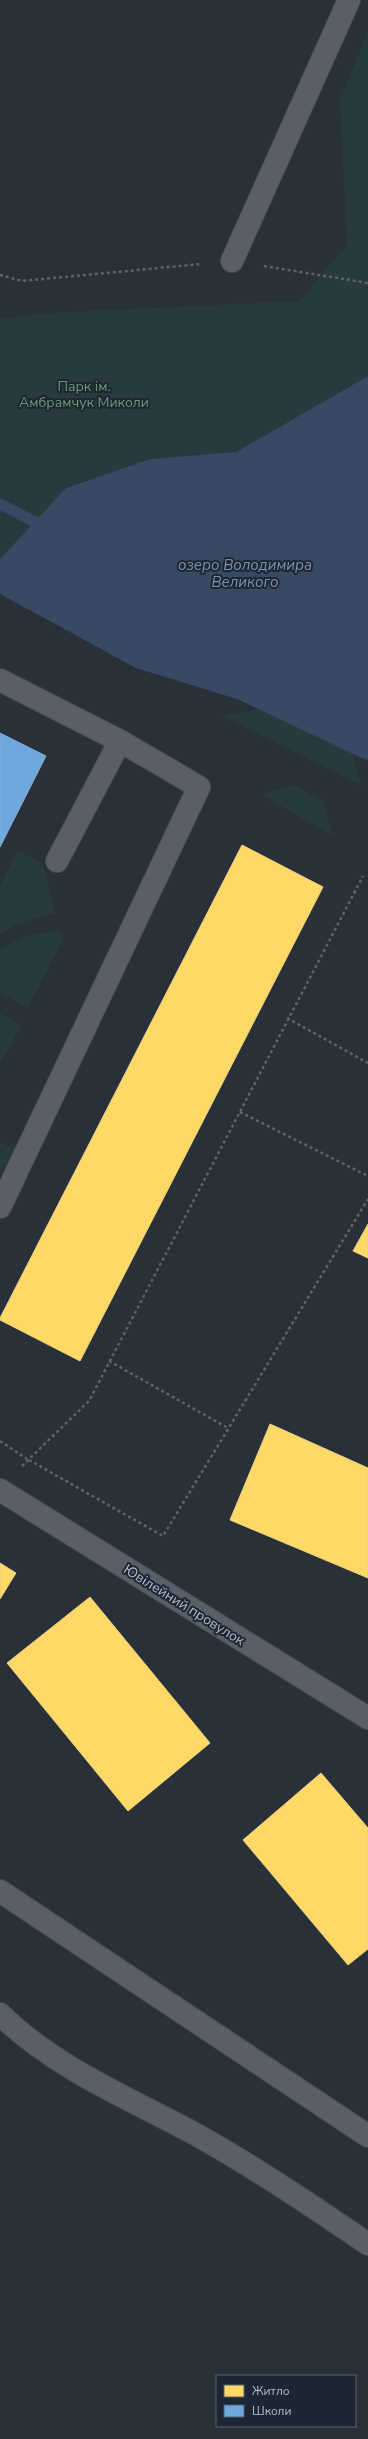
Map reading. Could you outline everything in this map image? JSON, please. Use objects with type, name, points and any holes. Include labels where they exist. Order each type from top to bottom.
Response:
[{"type":"street","points":[[232,261],[349,0]]},
{"type":"street","points":[[0,680],[120,742],[199,787],[0,1206]]},
{"type":"street","points":[[57,861],[120,742]]},
{"type":"street","name":"Ювілейний провулок","points":[[1,1490],[368,1718]]},
{"type":"street","points":[[0,1891],[368,2136]]},
{"type":"street","points":[[0,2014],[21,2035],[75,2071],[197,2135],[290,2191],[368,2244]]},
{"type":"path","points":[[0,275],[22,281],[232,261],[368,283]]},
{"type":"path","points":[[1,1490],[28,1460],[88,1401],[363,876]]},
{"type":"path","points":[[287,1018],[368,1063]]},
{"type":"path","points":[[240,1112],[368,1176]]},
{"type":"path","points":[[0,1441],[28,1460],[163,1536],[368,1199]]},
{"type":"path","points":[[109,1361],[228,1428]]},
{"type":"green space","name":"Парк ім. Амбрамчук Миколи","points":[[368,31],[368,376],[236,452],[150,459],[66,488],[0,559],[0,319],[47,313],[299,301],[347,245],[340,100]]},
{"type":"green space","points":[[276,705],[349,742],[361,785],[223,716]]},
{"type":"green space","points":[[295,785],[323,801],[333,836],[260,794]]},
{"type":"green space","points":[[17,851],[43,863],[55,913],[18,924],[0,934],[0,886]]},
{"type":"green space","points":[[59,930],[64,938],[28,1008],[0,993],[0,949],[23,937]]},
{"type":"green space","points":[[0,1013],[21,1026],[0,1064]]},
{"type":"green space","points":[[0,1142],[18,1152],[8,1166],[0,1171]]},
{"type":"water","name":"озеро Володимира Великого","points":[[368,376],[368,761],[237,699],[136,668],[0,594],[0,559],[66,488],[150,459],[236,452]]},
{"type":"building: Житло","points":[[242,845],[323,887],[80,1361],[0,1320],[0,1318]]},
{"type":"building: Житло","points":[[368,1224],[368,1258],[353,1251]]},
{"type":"building: Житло","points":[[270,1424],[368,1468],[368,1578],[230,1520]]},
{"type":"building: Житло","points":[[0,1563],[16,1573],[0,1599]]},
{"type":"building: Житло","points":[[90,1597],[210,1743],[128,1811],[7,1663]]},
{"type":"building: Житло","points":[[321,1773],[368,1828],[368,1949],[348,1965],[243,1840]]},
{"type":"building: Школи","points":[[0,733],[46,756],[0,847]]},
{"type":"waterway","points":[[0,504],[35,522],[49,525]]}]
